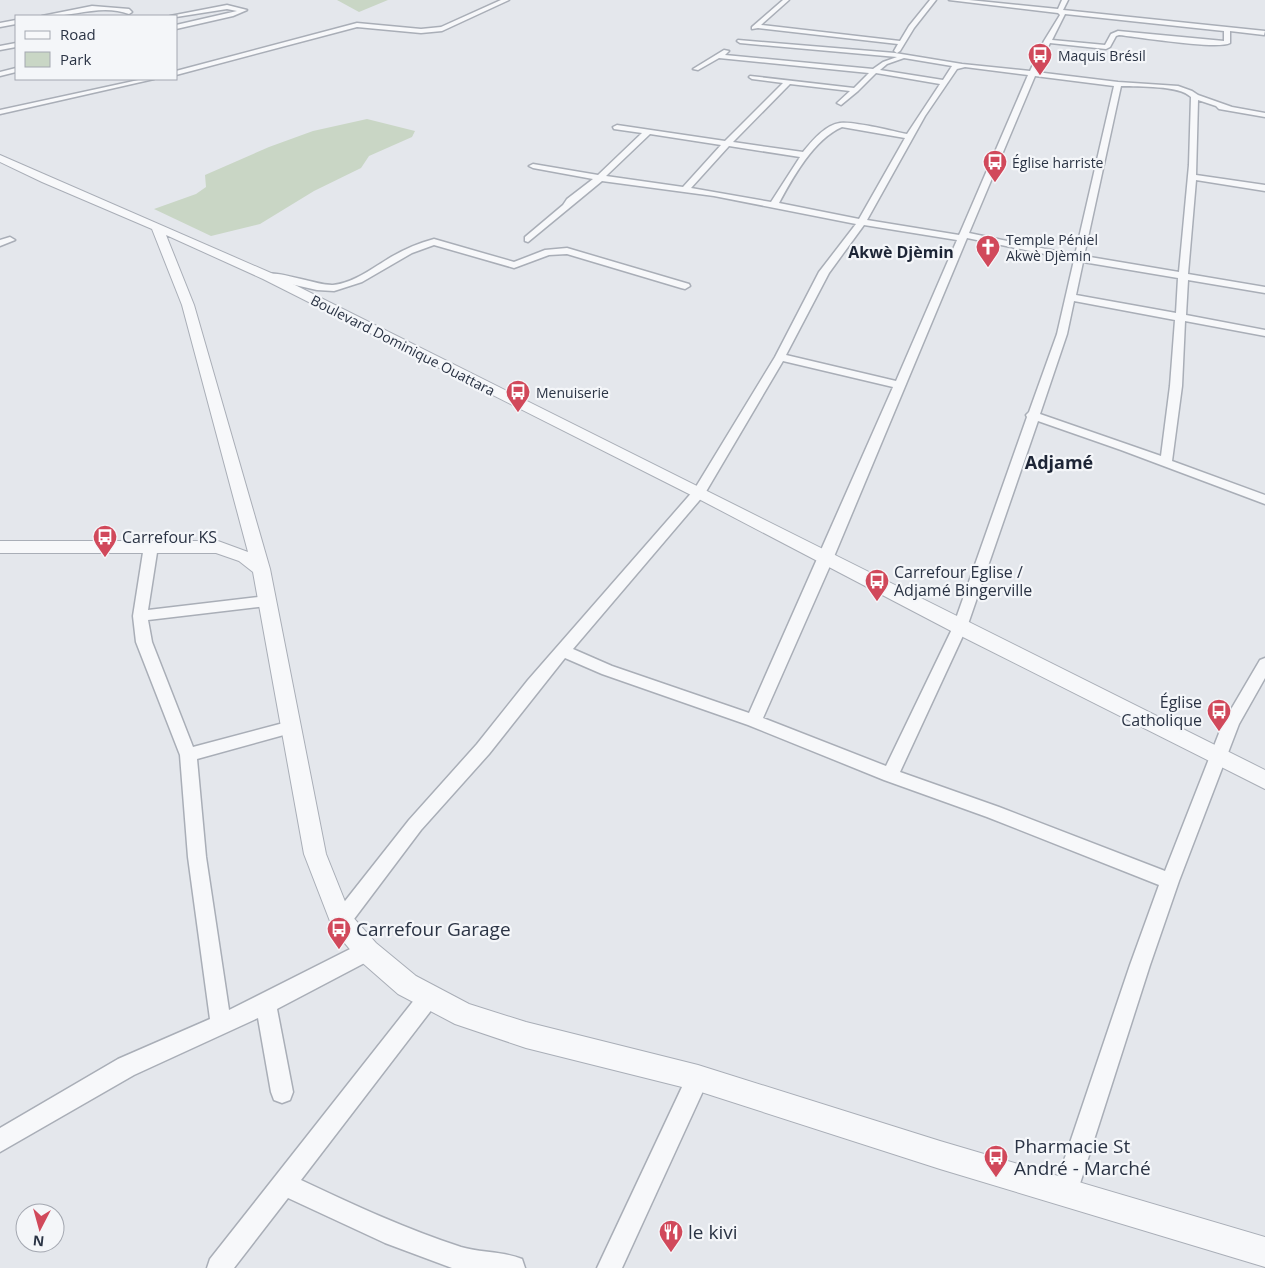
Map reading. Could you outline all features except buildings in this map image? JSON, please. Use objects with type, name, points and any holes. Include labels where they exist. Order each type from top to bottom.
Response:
[{"type":"street","points":[[178,71],[357,25],[421,31],[442,29],[460,23],[506,0]]},
{"type":"street","points":[[751,31],[786,0]]},
{"type":"street","points":[[895,55],[911,27],[933,0]]},
{"type":"street","points":[[952,0],[1264,34]]},
{"type":"street","points":[[754,721],[826,560],[962,237],[1048,41],[1063,16],[1060,12],[1065,0]]},
{"type":"street","points":[[51,15],[92,8],[129,11],[114,15]]},
{"type":"street","points":[[178,15],[227,8],[244,10],[178,27]]},
{"type":"street","points":[[178,34],[237,21]]},
{"type":"street","points":[[0,25],[15,22]]},
{"type":"street","points":[[757,26],[902,43]]},
{"type":"street","points":[[1048,41],[1106,47],[1112,35],[1118,33],[1208,44],[1226,43],[1227,30]]},
{"type":"street","points":[[696,69],[719,56],[742,39],[895,55],[960,65],[1118,84],[1178,88],[1190,92],[1195,101],[1192,176],[1176,386],[1166,462]]},
{"type":"street","points":[[0,48],[15,45]]},
{"type":"street","points":[[719,56],[874,71],[943,82]]},
{"type":"street","points":[[841,103],[874,71],[886,63],[905,57]]},
{"type":"street","points":[[341,921],[415,824],[483,749],[563,651],[699,492],[780,356],[824,272],[862,222],[921,116],[943,82],[960,65]]},
{"type":"street","points":[[0,74],[15,70]]},
{"type":"street","points":[[752,77],[856,90]]},
{"type":"street","points":[[0,112],[146,80]]},
{"type":"street","points":[[685,190],[727,143],[787,82]]},
{"type":"street","points":[[890,775],[960,627],[1032,415],[1062,334],[1077,258],[1118,84]]},
{"type":"street","points":[[1195,101],[1265,115]]},
{"type":"street","points":[[773,206],[790,176],[806,155],[835,126],[841,125],[911,137]]},
{"type":"street","points":[[617,127],[806,155]]},
{"type":"street","points":[[528,240],[566,207],[570,201],[600,178],[648,132]]},
{"type":"street","name":"Boulevard Dominique Ouattara","points":[[0,158],[46,180],[112,207],[267,276],[699,492],[826,560],[1219,755],[1265,780]]},
{"type":"street","points":[[533,166],[600,178],[714,193],[862,222],[962,237],[1265,290]]},
{"type":"street","points":[[1192,176],[1265,188]]},
{"type":"street","points":[[157,228],[188,305],[261,569],[315,854],[341,921],[367,952],[408,985],[464,1015],[526,1034],[698,1078],[1064,1193],[1265,1252]]},
{"type":"street","points":[[0,243],[10,240]]},
{"type":"street","points":[[267,276],[280,277],[320,288],[334,288],[348,285],[427,243],[434,242],[514,265],[548,252],[567,251],[685,286]]},
{"type":"street","points":[[1069,297],[1265,333]]},
{"type":"street","points":[[780,356],[899,384]]},
{"type":"street","points":[[1032,415],[1166,462],[1265,500]]},
{"type":"street","points":[[150,546],[140,616],[144,642],[188,755],[197,857],[221,1025]]},
{"type":"street","points":[[0,547],[218,546],[245,558],[261,569]]},
{"type":"street","points":[[140,616],[266,601]]},
{"type":"street","points":[[563,651],[607,670],[754,721],[890,775],[993,812],[1170,881]]},
{"type":"street","points":[[1064,1193],[1170,881],[1231,723],[1265,664]]},
{"type":"street","points":[[188,755],[291,727]]},
{"type":"street","points":[[3,1141],[126,1067],[266,1004],[367,952]]},
{"type":"street","points":[[219,1268],[429,996]]},
{"type":"street","points":[[266,1004],[282,1092]]},
{"type":"street","points":[[609,1268],[698,1078]]},
{"type":"street","points":[[284,1184],[393,1235],[464,1260],[513,1268]]},
{"type":"green space","points":[[337,0],[388,0],[359,12]]},
{"type":"green space","points":[[367,119],[415,131],[412,137],[369,156],[361,168],[314,191],[260,224],[211,236],[154,209],[196,194],[206,187],[205,175],[269,147],[313,131]]},
{"type":"place","name":"Maquis Brésil","points":[[1040,76]]},
{"type":"place","name":"Église harriste","points":[[995,183]]},
{"type":"place","name":"Temple Péniel Akwè Djèmin","points":[[988,268]]},
{"type":"place","name":"Menuiserie","points":[[518,413]]},
{"type":"place","name":"Carrefour KS","points":[[105,558]]},
{"type":"place","name":"Carrefour Eglise / Adjamé Bingerville","points":[[877,602]]},
{"type":"place","name":"Église Catholique","points":[[1219,732]]},
{"type":"place","name":"Carrefour Garage","points":[[339,950]]},
{"type":"place","name":"Pharmacie St André - Marché","points":[[996,1178]]},
{"type":"place","name":"le kivi","points":[[671,1253]]},
{"type":"district","name":"Akwè Djèmin","points":[[901,252]]},
{"type":"district","name":"Adjamé","points":[[1059,462]]}]
